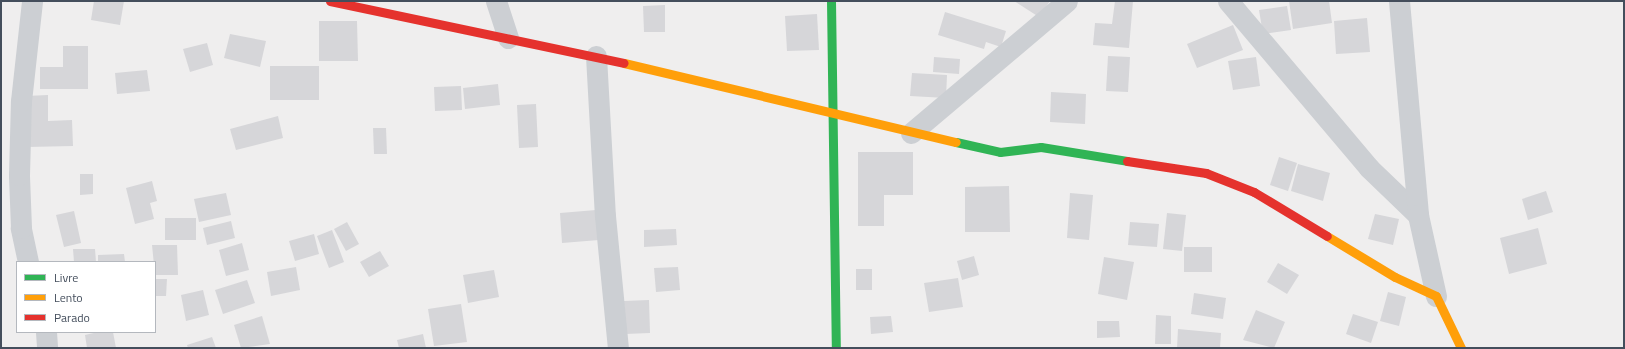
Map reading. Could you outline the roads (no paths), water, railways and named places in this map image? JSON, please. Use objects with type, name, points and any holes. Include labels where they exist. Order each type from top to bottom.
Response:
[{"type":"street","points":[[28,261],[21,228],[19,175],[21,101],[32,1]]},
{"type":"street","points":[[330,1],[596,56],[911,133],[1000,152],[1041,147],[1206,173],[1254,192],[1395,277],[1436,296]]},
{"type":"street","points":[[496,1],[508,38]]},
{"type":"street","points":[[830,1],[830,112],[836,348]]},
{"type":"street","points":[[911,133],[1067,1]]},
{"type":"street","points":[[1228,1],[1369,168],[1418,215]]},
{"type":"street","points":[[1399,1],[1418,215],[1436,296],[1461,348]]},
{"type":"street","points":[[596,56],[605,216],[618,348]]},
{"type":"street","points":[[46,333],[47,348]]}]
